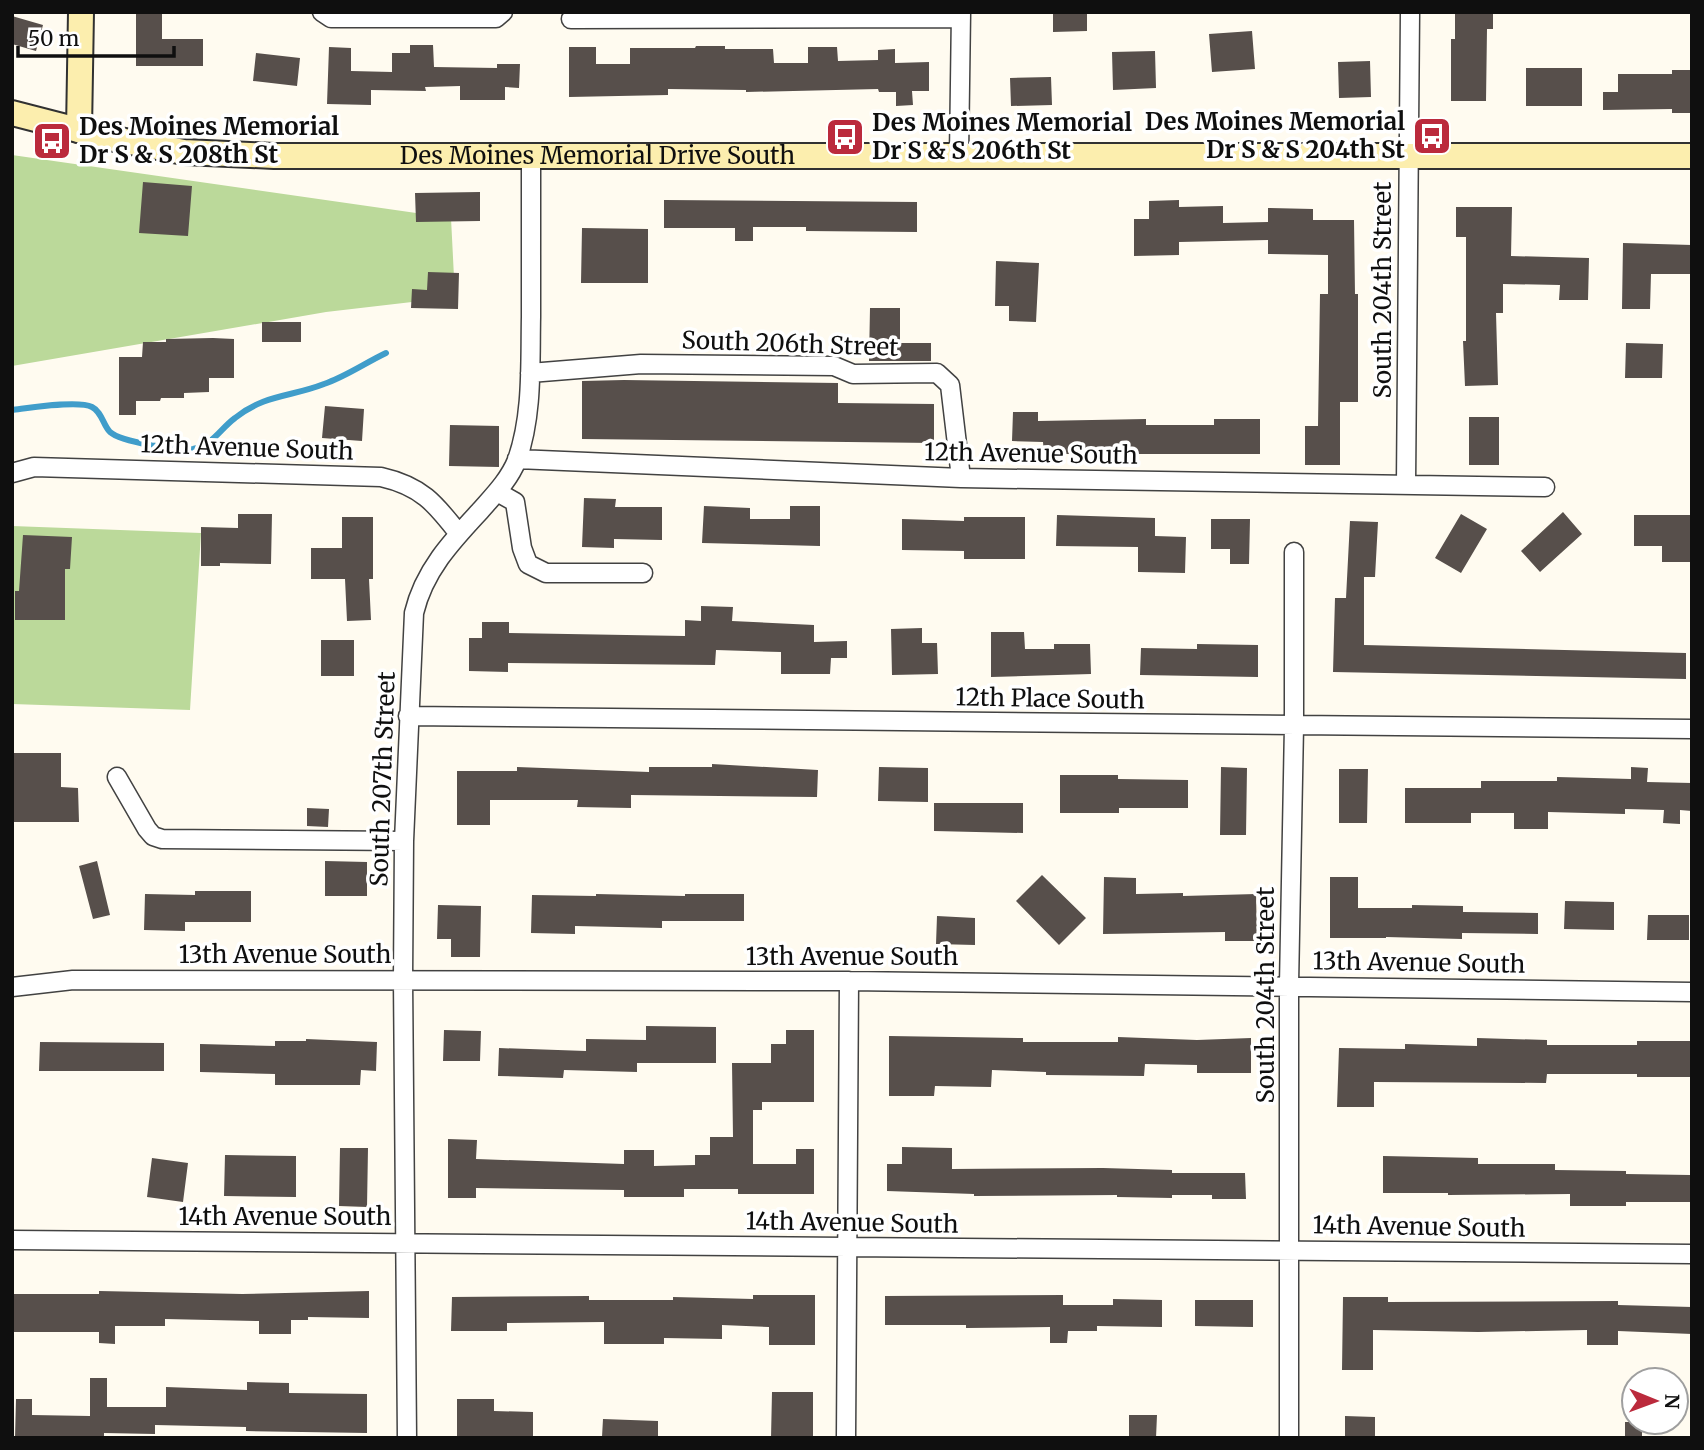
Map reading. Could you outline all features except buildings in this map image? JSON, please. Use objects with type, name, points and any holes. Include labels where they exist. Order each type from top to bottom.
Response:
[{"type":"main road","points":[[79,130],[81,12]]},
{"type":"main road","name":"Des Moines Memorial Drive South","points":[[12,113],[184,152],[274,156],[1692,156]]},
{"type":"street","points":[[322,12],[331,18],[496,18],[503,12]]},
{"type":"street","name":"South 204th Street","points":[[1406,484],[1410,12]]},
{"type":"street","points":[[571,19],[961,15],[959,155]]},
{"type":"street","name":"South 207th Street","points":[[407,1438],[404,841],[414,613],[430,570],[497,492],[517,459],[526,418],[530,373],[531,156]]},
{"type":"street","name":"South 206th Street","points":[[530,373],[655,363],[834,366],[853,374],[937,373],[950,385],[961,478]]},
{"type":"street","name":"12th Avenue South","points":[[517,459],[961,478],[1545,487]]},
{"type":"street","name":"12th Avenue South","points":[[12,473],[34,467],[381,477],[399,481],[425,494],[459,534]]},
{"type":"street","points":[[497,492],[514,502],[522,548],[528,564],[546,573],[643,573]]},
{"type":"street","name":"South 204th Street","points":[[1289,1438],[1289,985],[1294,552]]},
{"type":"street","name":"12th Place South","points":[[408,716],[1692,729]]},
{"type":"street","points":[[117,777],[147,829],[153,836],[162,839],[404,841]]},
{"type":"street","name":"13th Avenue South","points":[[12,987],[73,980],[403,979],[1289,985],[1692,992]]},
{"type":"street","points":[[846,1438],[849,981]]},
{"type":"street","name":"14th Avenue South","points":[[12,1240],[1692,1254]]},
{"type":"green space","points":[[12,155],[451,218],[455,297],[326,312],[12,366]]},
{"type":"green space","points":[[12,526],[201,533],[190,710],[12,704]]},
{"type":"waterway","points":[[12,410],[53,405],[85,405],[95,409],[110,432],[116,436],[150,445],[193,449],[206,444],[235,418],[257,404],[332,381],[386,353]]},
{"type":"place","name":"Des Moines Memorial Dr S & S 204th St","points":[[1432,136]]},
{"type":"place","name":"Des Moines Memorial Dr S & S 206th St","points":[[845,137]]},
{"type":"place","name":"Des Moines Memorial Dr S & S 208th St","points":[[52,141]]}]
